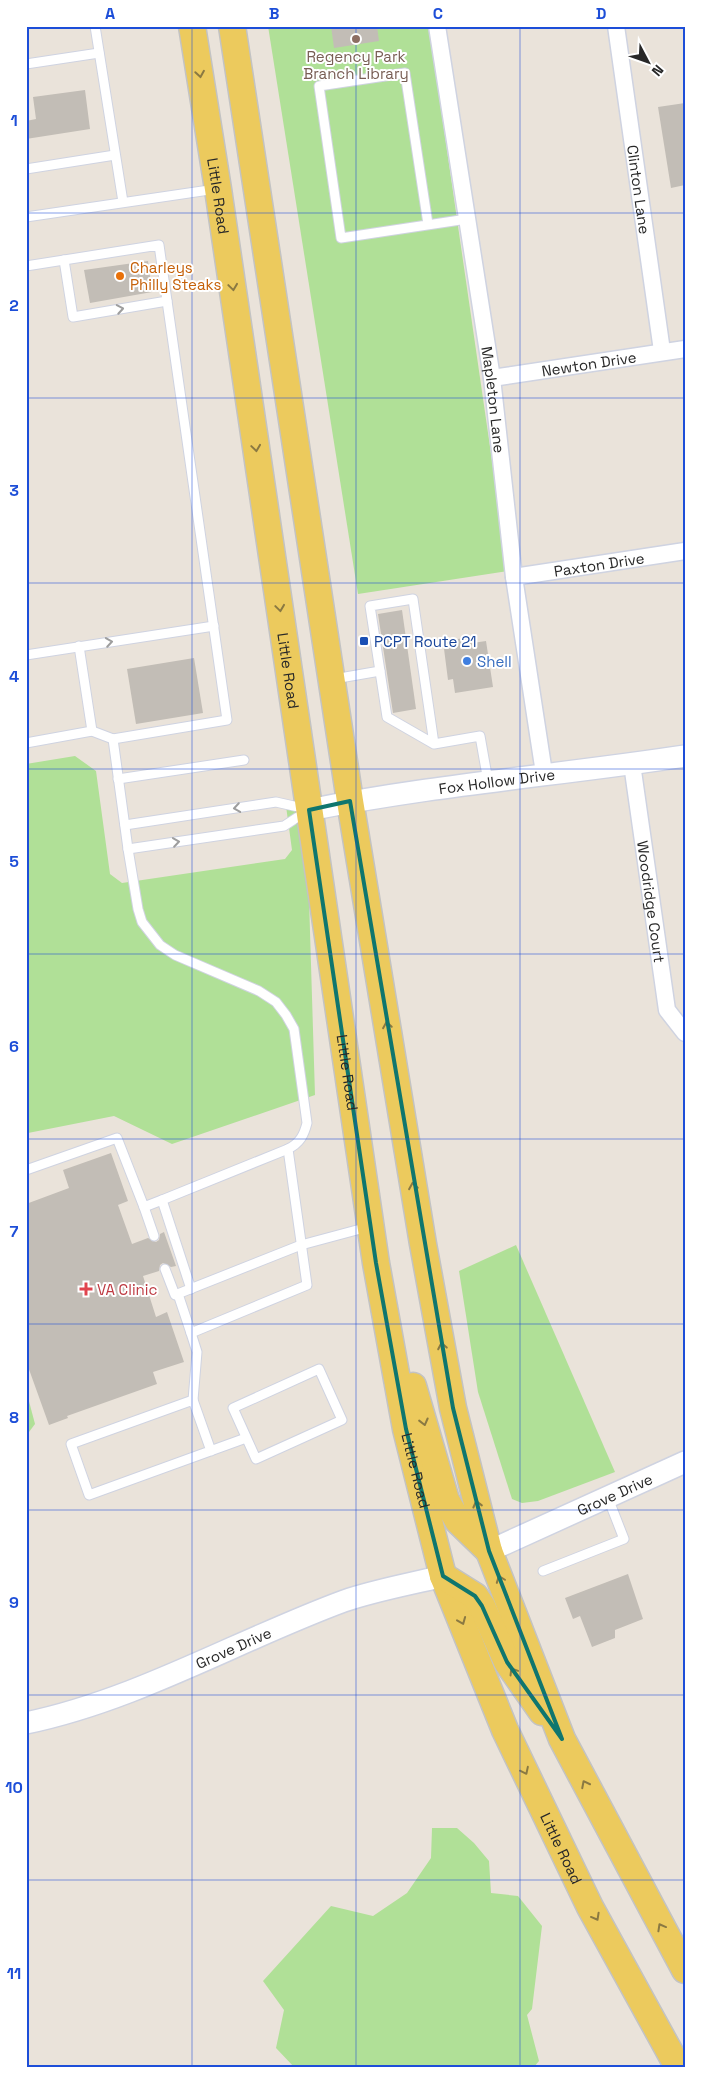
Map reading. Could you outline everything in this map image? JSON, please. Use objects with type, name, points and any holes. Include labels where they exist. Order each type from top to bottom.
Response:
[{"type":"main road","name":"Little Road","points":[[192,26],[218,189],[370,1226],[406,1429],[443,1576],[505,1730],[590,1906],[678,2067]]},
{"type":"main road","points":[[232,26],[350,801],[423,1244],[453,1408],[489,1551],[562,1739],[685,1970]]},
{"type":"main road","points":[[391,1345],[410,1378],[446,1500],[458,1521],[489,1551]]},
{"type":"main road","points":[[443,1576],[475,1596],[507,1662],[522,1686],[562,1739]]},
{"type":"street","name":"Mapleton Lane","points":[[438,26],[492,378],[514,577],[544,773]]},
{"type":"street","name":"Clinton Lane","points":[[616,26],[662,351]]},
{"type":"street","name":"Newton Drive","points":[[492,378],[685,349]]},
{"type":"street","name":"Paxton Drive","points":[[514,577],[685,551]]},
{"type":"street","name":"Fox Hollow Drive","points":[[309,810],[350,801],[488,781],[685,756]]},
{"type":"street","name":"Woodridge Court","points":[[632,764],[667,1010],[685,1033]]},
{"type":"street","name":"Grove Drive","points":[[489,1551],[685,1462]]},
{"type":"street","name":"Grove Drive","points":[[26,1723],[60,1716],[153,1682],[346,1601],[443,1576]]},
{"type":"lane","points":[[95,26],[123,202]]},
{"type":"lane","points":[[26,64],[99,53]]},
{"type":"lane","points":[[428,224],[405,73],[319,86],[341,238],[467,219]]},
{"type":"lane","points":[[26,169],[115,155]]},
{"type":"lane","points":[[26,217],[218,189]]},
{"type":"lane","points":[[26,266],[159,245],[227,720],[113,739],[92,731],[26,742]]},
{"type":"lane","points":[[64,260],[73,317],[167,301]]},
{"type":"lane","points":[[434,744],[413,599],[370,606],[387,717],[434,744],[480,736],[488,781]]},
{"type":"lane","points":[[26,655],[214,626]]},
{"type":"lane","points":[[79,646],[92,731]]},
{"type":"lane","points":[[332,679],[380,671]]},
{"type":"lane","points":[[113,739],[138,909],[149,934],[160,945],[175,955],[259,991],[276,1002],[294,1029],[307,1123],[304,1136],[297,1145],[144,1207]]},
{"type":"lane","points":[[118,779],[244,760]]},
{"type":"lane","points":[[125,825],[276,802],[309,810]]},
{"type":"lane","points":[[128,848],[284,826],[309,810]]},
{"type":"lane","points":[[26,1170],[117,1138],[154,1236]]},
{"type":"lane","points":[[191,1333],[307,1285],[288,1149]]},
{"type":"lane","points":[[162,1200],[191,1289]]},
{"type":"lane","points":[[176,1295],[301,1245],[370,1226]]},
{"type":"lane","points":[[166,1269],[197,1352],[193,1400],[211,1451]]},
{"type":"lane","points":[[319,1369],[342,1420],[256,1459],[246,1438],[233,1408],[319,1369]]},
{"type":"lane","points":[[193,1400],[71,1444],[89,1495],[246,1438]]},
{"type":"lane","points":[[544,1571],[624,1539],[608,1497]]},
{"type":"highlighted area","points":[[350,801],[453,1408],[489,1551],[562,1739],[507,1662],[482,1606],[475,1596],[443,1576],[406,1429],[376,1263],[309,810]]},
{"type":"green space","points":[[268,26],[429,26],[508,571],[358,594]]},
{"type":"green space","points":[[75,756],[96,771],[110,874],[122,883],[285,859],[292,850],[286,806],[298,805],[308,866],[315,1095],[172,1144],[114,1116],[28,1133],[26,764]]},
{"type":"green space","points":[[516,1245],[615,1472],[538,1501],[522,1503],[512,1499],[478,1392],[459,1271]]},
{"type":"green space","points":[[26,1390],[35,1424],[26,1436]]},
{"type":"green space","points":[[432,1828],[457,1828],[474,1843],[489,1861],[491,1893],[518,1896],[542,1926],[532,2009],[527,2015],[539,2061],[534,2067],[294,2067],[276,2048],[284,2010],[263,1981],[331,1906],[373,1916],[407,1893],[431,1858]]},
{"type":"building","name":"Regency Park Branch Library","points":[[331,26],[377,26],[379,41],[334,48]]},
{"type":"building","points":[[85,90],[90,129],[26,139],[26,121],[36,119],[33,97]]},
{"type":"building","points":[[685,103],[685,185],[671,188],[658,107]]},
{"type":"building","points":[[148,261],[152,292],[90,303],[84,270]]},
{"type":"building","points":[[402,610],[416,709],[393,713],[378,614]]},
{"type":"building","name":"Shell","points":[[465,638],[466,644],[486,641],[493,687],[455,693],[453,679],[448,680],[443,641]]},
{"type":"building","points":[[194,658],[203,713],[136,724],[127,669]]},
{"type":"building","name":"VA Clinic","points":[[111,1153],[128,1201],[118,1205],[132,1244],[148,1238],[156,1242],[159,1240],[160,1234],[164,1232],[176,1266],[171,1267],[163,1263],[160,1265],[159,1271],[143,1276],[156,1317],[167,1312],[184,1362],[153,1372],[157,1384],[67,1416],[68,1418],[49,1425],[26,1361],[26,1204],[69,1188],[63,1170]]},
{"type":"building","points":[[628,1574],[643,1619],[615,1630],[615,1638],[592,1647],[580,1616],[573,1619],[565,1598]]},
{"type":"place","name":"Regency Park Branch Library","points":[[356,39]]},
{"type":"place","name":"Charleys Philly Steaks","points":[[120,276]]},
{"type":"place","name":"PCPT Route 21","points":[[364,641]]},
{"type":"place","name":"Shell","points":[[467,661]]},
{"type":"place","name":"VA Clinic","points":[[86,1289]]}]
